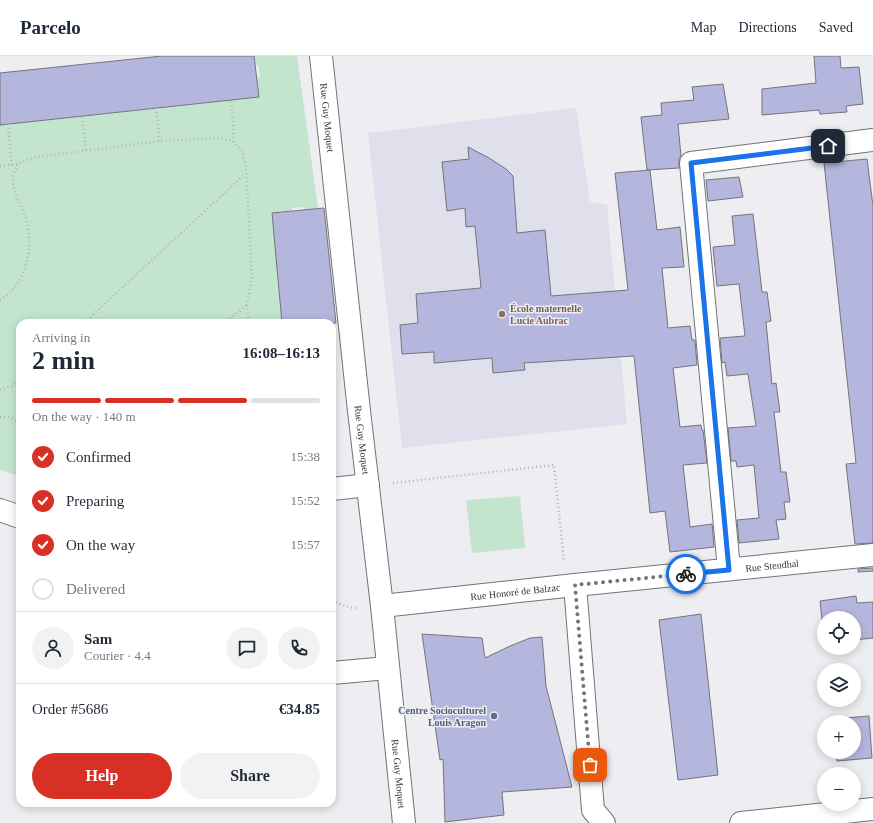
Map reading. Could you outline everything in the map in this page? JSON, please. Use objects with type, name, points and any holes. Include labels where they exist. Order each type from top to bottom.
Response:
[{"type":"street","name":"Rue Guy Moquet","points":[[321,56],[382,606],[387,668],[404,823]]},
{"type":"street","points":[[729,570],[691,163],[873,140]]},
{"type":"street","points":[[336,490],[368,486]]},
{"type":"street","points":[[0,510],[16,515]]},
{"type":"street","name":"Rue Stendhal","points":[[575,585],[873,555]]},
{"type":"street","name":"Rue Honoré de Balzac","points":[[382,606],[575,585],[593,810],[604,823]]},
{"type":"street","points":[[336,673],[387,668]]},
{"type":"street","points":[[741,823],[873,809]]},
{"type":"path","points":[[230,100],[234,131],[232,141]]},
{"type":"path","points":[[156,108],[160,141]]},
{"type":"path","points":[[82,116],[86,150]]},
{"type":"path","points":[[8,124],[12,165]]},
{"type":"path","points":[[0,166],[18,164],[35,157],[160,141],[219,138],[232,141],[241,149],[246,165],[252,279],[247,304],[249,319]]},
{"type":"path","points":[[0,300],[8,296],[20,280],[26,264],[30,245],[30,229],[24,211],[16,198],[12,180],[18,164]]},
{"type":"path","points":[[88,319],[246,174]]},
{"type":"path","points":[[229,319],[247,304]]},
{"type":"path","points":[[0,390],[12,386],[16,382]]},
{"type":"path","points":[[0,417],[8,417],[16,420]]},
{"type":"path","points":[[368,486],[554,465],[564,564],[575,585]]},
{"type":"shaded area","name":"École maternelle Lucie Aubrac","points":[[576,108],[590,202],[607,205],[627,424],[402,448],[368,133]]},
{"type":"green space","points":[[254,56],[297,56],[318,208],[305,210],[304,207],[292,208],[292,211],[272,213],[287,319],[16,319],[16,475],[0,470],[0,125],[259,97],[256,78],[260,77],[258,65],[255,65]]},
{"type":"green space","points":[[520,496],[525,548],[472,553],[466,500]]},
{"type":"building","points":[[162,56],[254,56],[259,97],[0,125],[0,73]]},
{"type":"building","points":[[814,56],[840,56],[841,68],[859,67],[863,104],[846,106],[847,112],[820,114],[819,110],[762,115],[762,89],[816,83]]},
{"type":"building","points":[[723,84],[729,119],[678,124],[681,156],[679,158],[679,168],[647,170],[641,117],[662,115],[661,103],[694,100],[692,87]]},
{"type":"building","points":[[468,147],[489,158],[506,169],[513,176],[517,233],[545,230],[551,296],[628,290],[615,173],[650,170],[657,230],[680,227],[684,267],[662,268],[668,328],[690,326],[692,340],[695,340],[697,365],[673,368],[680,427],[701,425],[707,463],[683,465],[690,527],[712,524],[714,547],[670,552],[665,511],[650,513],[634,356],[524,363],[525,370],[493,373],[492,358],[434,363],[434,352],[402,354],[400,325],[418,323],[416,294],[481,288],[475,226],[466,227],[465,208],[447,211],[442,162],[469,159]]},
{"type":"building","points":[[867,159],[873,206],[873,543],[855,544],[846,464],[856,463],[824,163]]},
{"type":"building","points":[[739,177],[743,197],[708,201],[706,180]]},
{"type":"building","points":[[324,208],[336,319],[282,319],[272,213]]},
{"type":"building","points":[[753,214],[762,292],[767,292],[771,321],[766,322],[772,384],[776,383],[780,412],[774,412],[781,472],[786,472],[790,502],[784,502],[786,519],[776,520],[779,539],[739,543],[737,520],[759,518],[754,465],[737,467],[736,461],[731,461],[728,428],[756,426],[748,374],[727,376],[725,362],[722,363],[720,338],[745,336],[739,284],[717,286],[713,247],[735,245],[732,216]]},
{"type":"building","points":[[873,568],[873,571],[858,572],[858,569]]},
{"type":"building","points":[[856,596],[857,603],[873,602],[873,638],[861,639],[861,611],[821,611],[820,601]]},
{"type":"building","points":[[701,614],[718,775],[678,780],[659,620]]},
{"type":"building","name":"Centre Socioculturel Louis Aragon","points":[[422,634],[482,638],[485,658],[530,638],[542,637],[546,686],[572,787],[502,792],[504,815],[445,822],[443,759],[440,760]]},
{"type":"building","points":[[869,716],[872,758],[861,759],[861,717]]},
{"type":"building","points":[[837,759],[860,759],[837,761]]},
{"type":"way so far","points":[[590,765],[575,585],[686,574]]},
{"type":"place","name":"École maternelle Lucie Aubrac","points":[[502,314]]},
{"type":"place","name":"Centre Socioculturel Louis Aragon","points":[[494,716]]},
{"type":"route","points":[[686,574],[729,570],[691,163],[828,146]]}]
